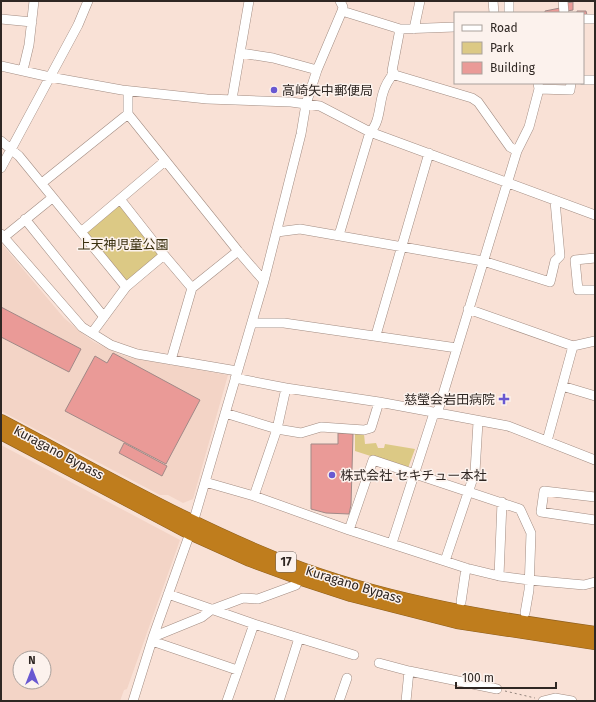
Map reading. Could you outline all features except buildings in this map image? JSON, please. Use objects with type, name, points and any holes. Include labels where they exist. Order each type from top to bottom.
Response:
[{"type":"highway","name":"Kuragano Bypass","points":[[1,421],[250,560],[351,595],[457,622],[595,643]]},
{"type":"highway","name":"Kuragano Bypass","points":[[1,433],[191,527],[254,549],[303,569],[375,591],[459,612],[513,622],[595,633]]},
{"type":"street","points":[[23,70],[29,45],[34,1]]},
{"type":"street","points":[[1,168],[78,25],[88,1]]},
{"type":"street","points":[[232,99],[249,1]]},
{"type":"street","points":[[136,700],[153,639],[205,482],[252,323],[278,232],[301,134],[306,104],[317,70],[342,11],[343,7],[340,1]]},
{"type":"street","points":[[414,29],[420,1]]},
{"type":"street","points":[[493,1],[494,12]]},
{"type":"street","points":[[509,1],[509,12]]},
{"type":"street","points":[[563,1],[564,12]]},
{"type":"street","points":[[342,11],[400,30],[454,27]]},
{"type":"street","points":[[1,19],[32,22]]},
{"type":"street","points":[[584,19],[595,19]]},
{"type":"street","points":[[400,30],[392,71],[403,78],[472,98],[478,102],[489,116],[510,147],[517,151]]},
{"type":"street","points":[[241,53],[273,58],[317,70]]},
{"type":"street","points":[[1,66],[128,91],[207,99],[290,102],[320,106],[370,132],[429,153],[594,217]]},
{"type":"street","points":[[339,235],[370,132],[375,127],[383,93],[389,79],[394,73]]},
{"type":"street","points":[[584,80],[595,80]]},
{"type":"street","points":[[392,543],[414,473],[457,348],[517,151],[529,127],[538,86],[570,90],[571,84]]},
{"type":"street","points":[[128,91],[128,114],[238,251],[264,281]]},
{"type":"street","points":[[42,183],[128,114]]},
{"type":"street","points":[[1,141],[20,156],[52,198],[126,287]]},
{"type":"street","points":[[376,335],[429,153]]},
{"type":"street","points":[[81,232],[165,161]]},
{"type":"street","points":[[52,198],[2,235],[82,327],[111,345],[125,351],[171,360],[286,388],[380,402],[478,422],[508,426],[595,460]]},
{"type":"street","points":[[120,199],[192,288]]},
{"type":"street","points":[[278,232],[300,229],[483,261],[550,282],[555,261],[560,256],[555,201]]},
{"type":"street","points":[[25,219],[104,316]]},
{"type":"street","points":[[171,360],[192,288],[238,251]]},
{"type":"street","points":[[92,333],[126,287],[164,255]]},
{"type":"street","points":[[595,258],[575,260],[578,290],[595,290]]},
{"type":"street","points":[[468,309],[573,346],[595,341]]},
{"type":"street","points":[[252,323],[284,323],[376,335],[457,348]]},
{"type":"street","points":[[547,441],[573,346]]},
{"type":"street","points":[[562,386],[595,396]]},
{"type":"street","points":[[254,496],[277,429],[286,388]]},
{"type":"street","points":[[225,413],[277,429],[301,433],[321,427],[364,430],[370,428],[380,402]]},
{"type":"street","points":[[445,561],[475,472],[478,422]]},
{"type":"street","points":[[349,530],[373,460],[520,509],[531,533],[529,580],[525,613]]},
{"type":"street","points":[[205,482],[254,496],[349,530],[466,568],[499,576],[529,580],[584,584],[595,582]]},
{"type":"street","points":[[595,497],[544,491],[541,512],[595,520]]},
{"type":"street","points":[[499,576],[502,502]]},
{"type":"street","points":[[461,602],[466,568]]},
{"type":"street","points":[[153,639],[202,617],[211,610],[243,598],[258,599],[296,585],[299,578]]},
{"type":"street","points":[[168,594],[211,610],[354,655]]},
{"type":"street","points":[[227,701],[254,624]]},
{"type":"street","points":[[279,701],[300,638]]},
{"type":"street","points":[[153,639],[237,670]]},
{"type":"street","points":[[379,663],[409,671],[497,689]]},
{"type":"street","points":[[406,701],[409,671]]},
{"type":"street","points":[[339,701],[347,678]]},
{"type":"street","points":[[543,701],[555,698],[572,701]]},
{"type":"path","points":[[497,689],[543,701]]},
{"type":"shaded area","points":[[1,243],[64,318],[94,342],[131,358],[228,375],[193,499],[183,503],[168,495],[160,495],[1,411]]},
{"type":"shaded area","points":[[1,445],[180,540],[127,689],[124,690],[120,701],[1,701]]},
{"type":"green space","name":"上天神児童公園","points":[[117,206],[120,206],[158,253],[158,256],[128,281],[125,281],[86,234],[87,231]]},
{"type":"green space","points":[[355,433],[364,434],[365,444],[376,443],[378,448],[384,448],[385,444],[415,449],[408,468],[355,451]]},
{"type":"place","name":"高崎矢中郵便局","points":[[274,90]]},
{"type":"place","name":"慈瑩会岩田病院","points":[[504,399]]},
{"type":"place","name":"株式会社 セキチュー本社","points":[[332,475]]}]
